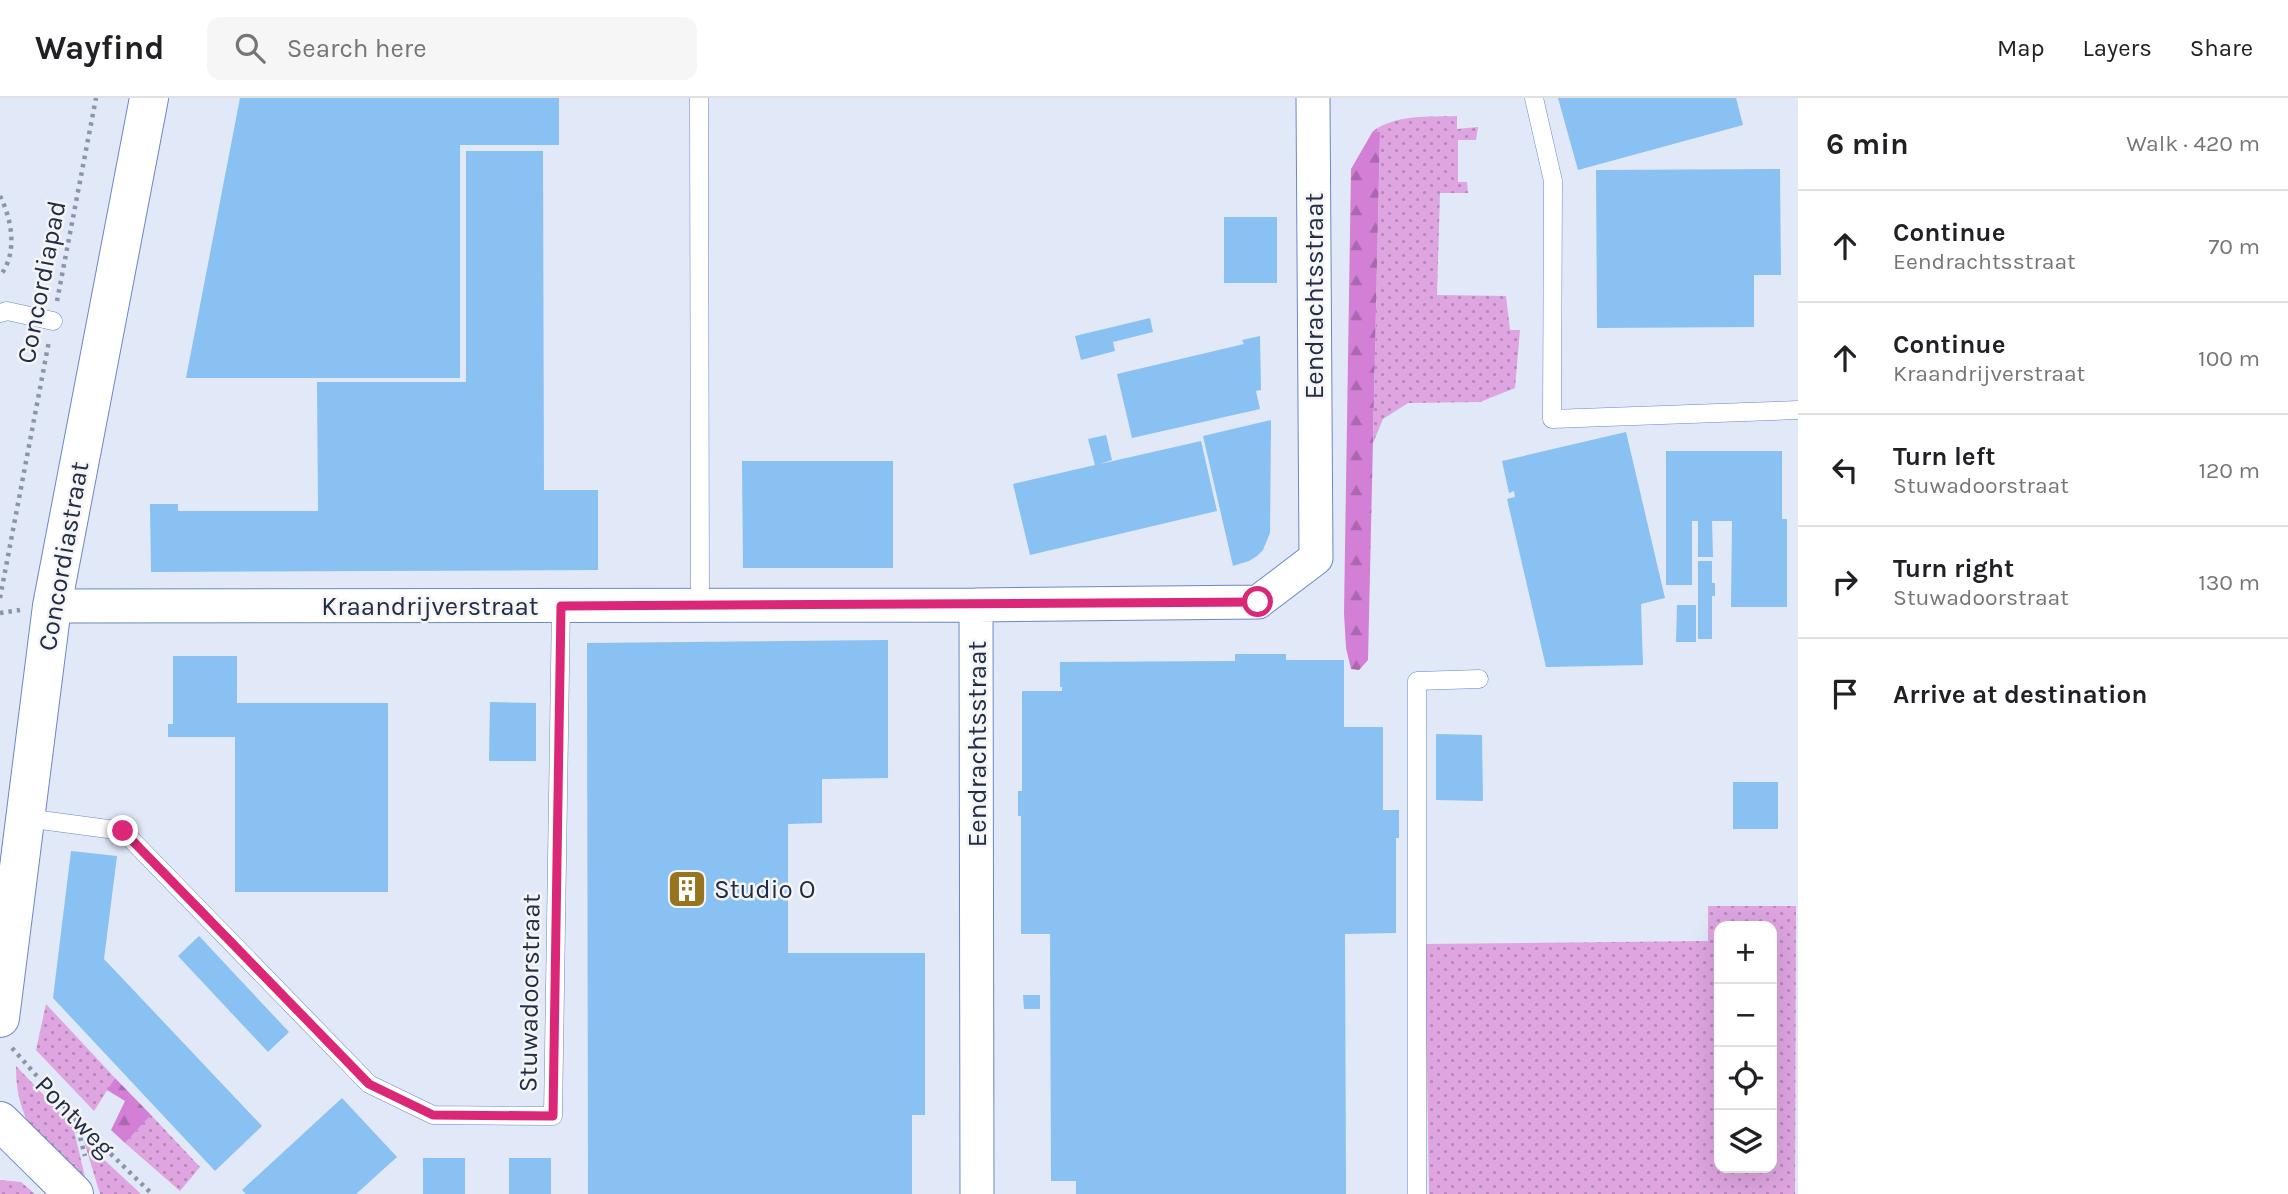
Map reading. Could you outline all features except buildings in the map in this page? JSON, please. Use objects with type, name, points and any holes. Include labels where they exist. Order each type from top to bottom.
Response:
[{"type":"street","name":"Concordiastraat","points":[[4,1031],[52,606],[149,98]]},
{"type":"street","name":"Eendrachtsstraat","points":[[977,1194],[976,605],[1258,602],[1316,558],[1313,98]]},
{"type":"street","name":"Kraandrijverstraat","points":[[52,606],[976,605]]},
{"type":"street","name":"Pontweg","points":[[0,1121],[74,1194]]},
{"type":"lane","points":[[699,98],[700,606]]},
{"type":"lane","points":[[1534,98],[1553,181],[1552,419],[1798,410]]},
{"type":"lane","points":[[0,313],[53,321]]},
{"type":"lane","name":"Stuwadoorstraat","points":[[26,818],[123,831],[369,1084],[433,1115],[553,1116],[561,606]]},
{"type":"lane","points":[[1417,1194],[1417,681],[1479,679]]},
{"type":"path","name":"Concordiapad","points":[[0,598],[96,98]]},
{"type":"path","points":[[0,196],[8,216],[11,240],[10,260],[0,276]]},
{"type":"path","name":"Pontweg","points":[[4,1031],[76,1120],[152,1194]]},
{"type":"shaded area","points":[[1457,116],[1457,129],[1478,127],[1476,140],[1458,140],[1458,182],[1467,182],[1468,193],[1440,193],[1437,295],[1506,296],[1510,330],[1520,330],[1515,388],[1480,402],[1408,403],[1383,419],[1373,443],[1380,133],[1373,131],[1402,119]]},
{"type":"shaded area","points":[[1708,906],[1796,906],[1795,1194],[1429,1194],[1425,944],[1708,941]]},
{"type":"shaded area","points":[[46,1004],[115,1078],[94,1111],[36,1050]]},
{"type":"shaded area","points":[[16,1066],[73,1126],[89,1194],[48,1152],[28,1123],[17,1088]]},
{"type":"shaded area","points":[[151,1115],[200,1167],[180,1191],[125,1143]]},
{"type":"shaded area","points":[[84,1141],[141,1194],[100,1194]]},
{"type":"shaded area","points":[[0,1180],[21,1182],[35,1194],[0,1194]]},
{"type":"green space","points":[[1373,131],[1380,132],[1368,660],[1359,670],[1351,669],[1346,648],[1344,613],[1351,169]]},
{"type":"green space","points":[[115,1078],[151,1115],[125,1143],[111,1130],[125,1101],[107,1090]]},
{"type":"place","name":"Studio O","points":[[687,889]]},
{"type":"route","points":[[123,831],[369,1084],[433,1115],[553,1116],[561,606],[1258,602]]}]
